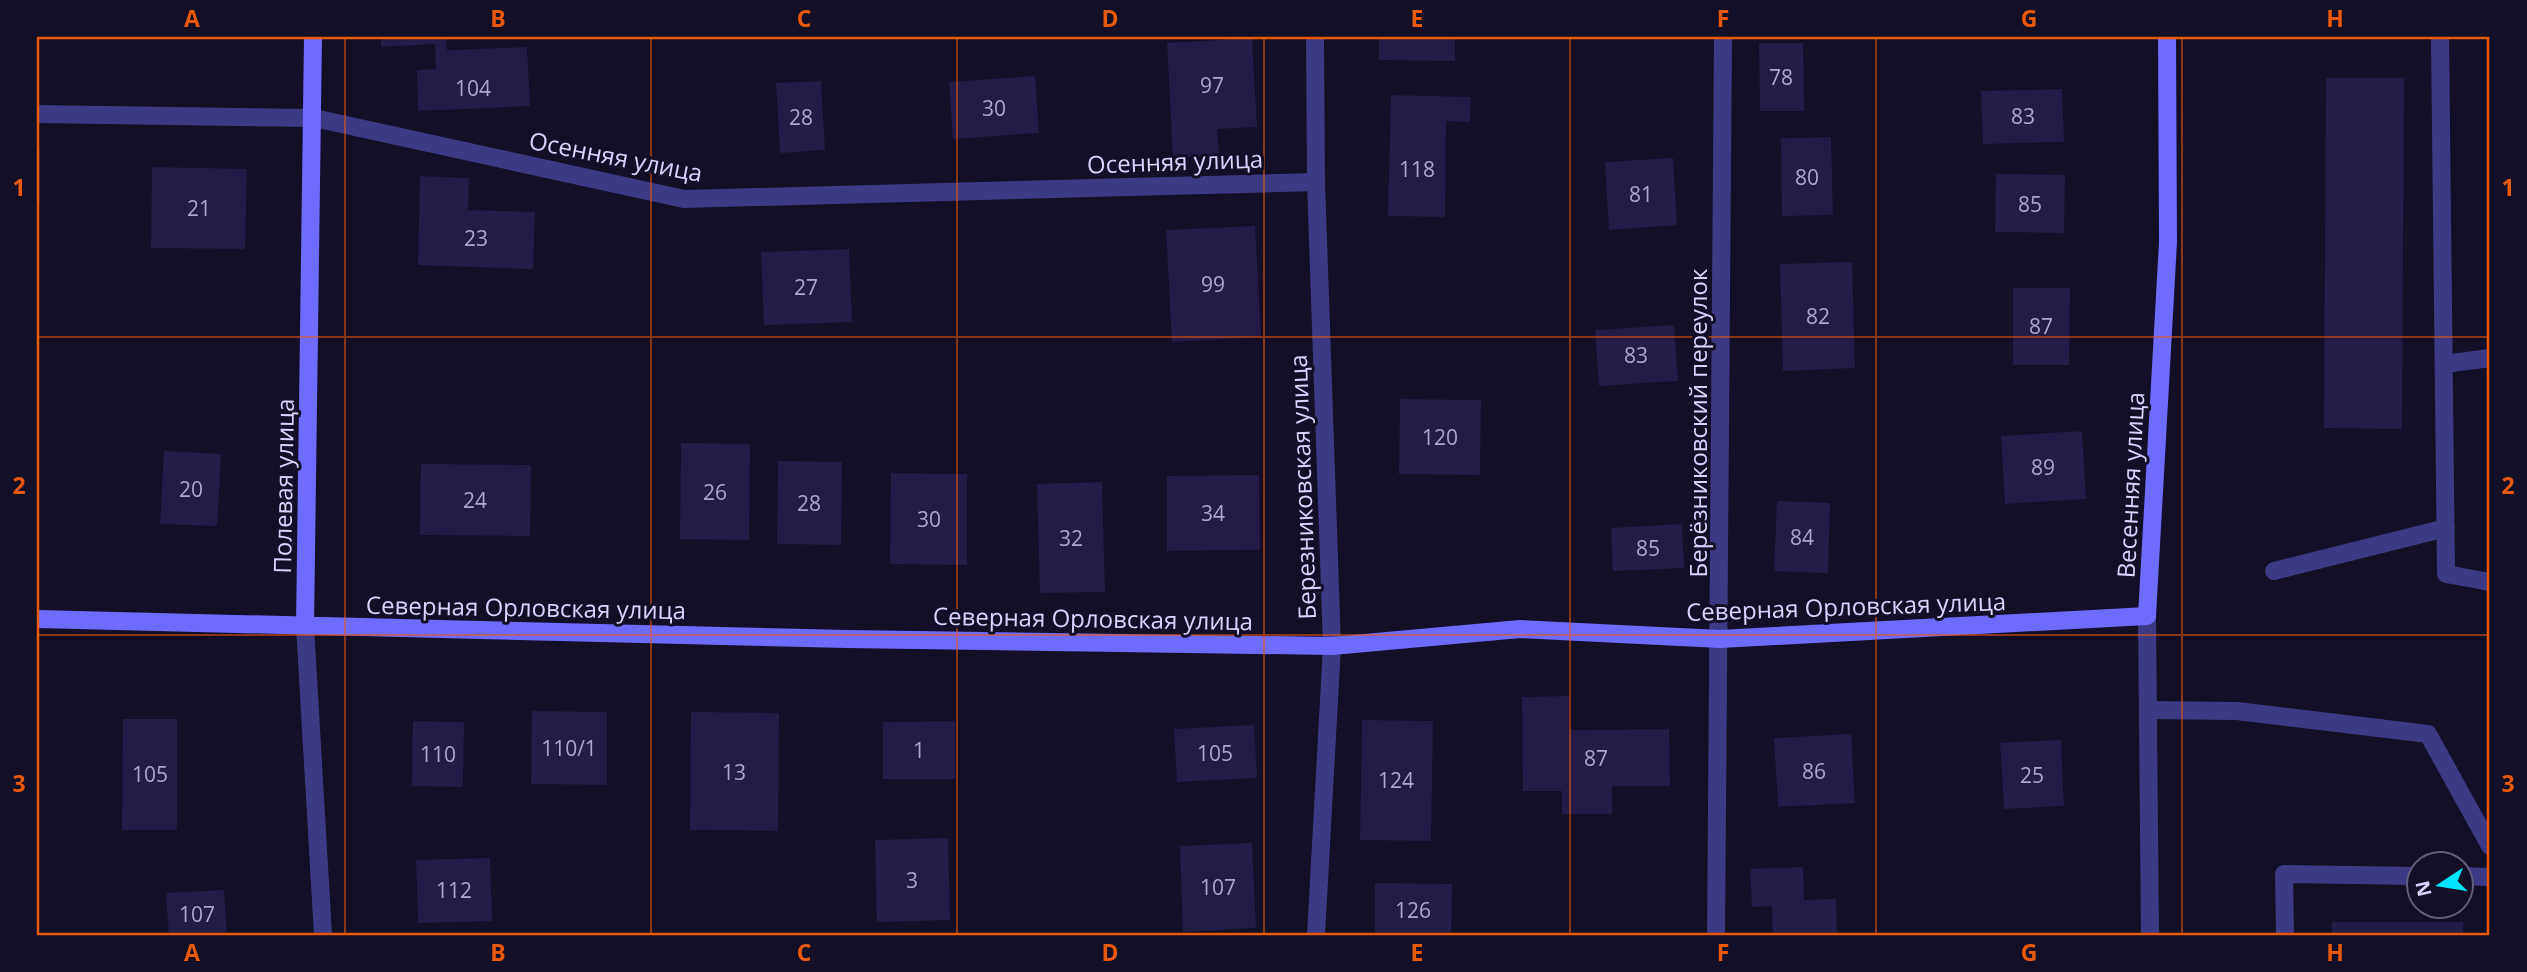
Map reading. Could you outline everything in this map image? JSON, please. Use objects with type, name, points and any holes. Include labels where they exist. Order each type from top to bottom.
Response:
[{"type":"street","name":"Полевая улица","points":[[313,37],[305,626],[323,935]]},
{"type":"street","name":"Березниковская улица","points":[[1315,37],[1316,181],[1332,646],[1316,935]]},
{"type":"street","name":"Берёзниковский переулок","points":[[1716,935],[1723,37]]},
{"type":"street","name":"Весенняя улица","points":[[2150,935],[2147,616],[2168,242],[2167,37]]},
{"type":"street","points":[[2440,37],[2446,575],[2490,582]]},
{"type":"street","name":"Осенняя улица","points":[[37,114],[313,118],[684,199],[1316,181]]},
{"type":"street","points":[[2444,364],[2490,358]]},
{"type":"street","points":[[2274,571],[2446,527]]},
{"type":"street","name":"Северная Орловская улица","points":[[37,619],[847,639],[1332,646],[1520,629],[1720,639],[2147,616]]},
{"type":"street","points":[[2148,710],[2237,711],[2428,734],[2490,846]]},
{"type":"street","points":[[2285,935],[2284,874],[2404,876]]},
{"type":"building","points":[[381,37],[446,37],[447,50],[527,47],[530,106],[418,111],[417,70],[436,69],[435,44],[381,47]]},
{"type":"building","points":[[1379,37],[1455,37],[1455,61],[1379,60]]},
{"type":"building","points":[[1252,38],[1257,127],[1217,129],[1219,155],[1173,158],[1167,43]]},
{"type":"building","points":[[1759,43],[1803,43],[1804,111],[1760,111]]},
{"type":"building","points":[[1035,76],[1039,133],[953,139],[949,82]]},
{"type":"building","points":[[2326,78],[2404,78],[2402,429],[2324,428]]},
{"type":"building","points":[[821,81],[825,150],[780,153],[776,83]]},
{"type":"building","points":[[2062,89],[2064,142],[1983,144],[1981,91]]},
{"type":"building","points":[[1391,95],[1471,97],[1470,122],[1446,121],[1445,217],[1388,216]]},
{"type":"building","points":[[1831,137],[1833,215],[1782,216],[1781,138]]},
{"type":"building","points":[[37,148],[40,148],[40,203],[37,203]]},
{"type":"building","points":[[1673,158],[1677,225],[1609,230],[1605,162]]},
{"type":"building","points":[[152,167],[247,169],[245,249],[151,248]]},
{"type":"building","points":[[1996,174],[2065,175],[2064,233],[1995,232]]},
{"type":"building","points":[[420,176],[469,178],[468,210],[535,212],[533,269],[418,265]]},
{"type":"building","points":[[1255,226],[1261,337],[1172,342],[1166,230]]},
{"type":"building","points":[[849,249],[852,322],[764,325],[761,252]]},
{"type":"building","points":[[1852,262],[1855,368],[1783,371],[1780,264]]},
{"type":"building","points":[[2013,288],[2070,288],[2069,365],[2013,365]]},
{"type":"building","points":[[1674,325],[1678,381],[1599,386],[1595,330]]},
{"type":"building","points":[[1400,399],[1481,400],[1480,475],[1399,474]]},
{"type":"building","points":[[2082,431],[2086,499],[2005,504],[2001,436]]},
{"type":"building","points":[[681,443],[750,444],[749,540],[680,539]]},
{"type":"building","points":[[164,451],[221,454],[217,526],[160,524]]},
{"type":"building","points":[[778,461],[842,462],[841,545],[777,544]]},
{"type":"building","points":[[421,464],[531,465],[530,536],[420,535]]},
{"type":"building","points":[[891,473],[967,474],[967,565],[890,564]]},
{"type":"building","points":[[1259,475],[1260,550],[1167,551],[1167,476]]},
{"type":"building","points":[[1102,482],[1105,592],[1040,593],[1037,484]]},
{"type":"building","points":[[1777,501],[1830,503],[1828,573],[1774,571]]},
{"type":"building","points":[[1682,524],[1684,568],[1613,571],[1611,528]]},
{"type":"building","points":[[1569,696],[1569,730],[1669,729],[1670,786],[1612,786],[1612,814],[1562,814],[1562,791],[1523,791],[1522,697]]},
{"type":"building","points":[[532,711],[607,712],[607,785],[531,784]]},
{"type":"building","points":[[691,712],[779,713],[778,831],[690,830]]},
{"type":"building","points":[[123,719],[177,719],[177,830],[122,830]]},
{"type":"building","points":[[1362,720],[1433,721],[1431,841],[1360,840]]},
{"type":"building","points":[[413,721],[464,722],[463,787],[412,786]]},
{"type":"building","points":[[955,721],[955,779],[883,779],[883,722]]},
{"type":"building","points":[[1254,725],[1257,778],[1177,782],[1174,729]]},
{"type":"building","points":[[1851,734],[1855,803],[1778,807],[1774,738]]},
{"type":"building","points":[[2061,740],[2064,806],[2004,809],[2000,743]]},
{"type":"building","points":[[948,838],[950,920],[877,922],[875,840]]},
{"type":"building","points":[[1252,843],[1256,928],[1183,932],[1180,846]]},
{"type":"building","points":[[490,858],[492,921],[418,923],[416,860]]},
{"type":"building","points":[[1803,867],[1804,900],[1836,899],[1837,935],[1773,935],[1772,906],[1752,907],[1750,869]]},
{"type":"building","points":[[1375,883],[1452,884],[1451,935],[1375,935]]},
{"type":"building","points":[[224,890],[227,935],[169,935],[166,893]]},
{"type":"building","points":[[2332,922],[2463,922],[2463,935],[2332,935]]}]
